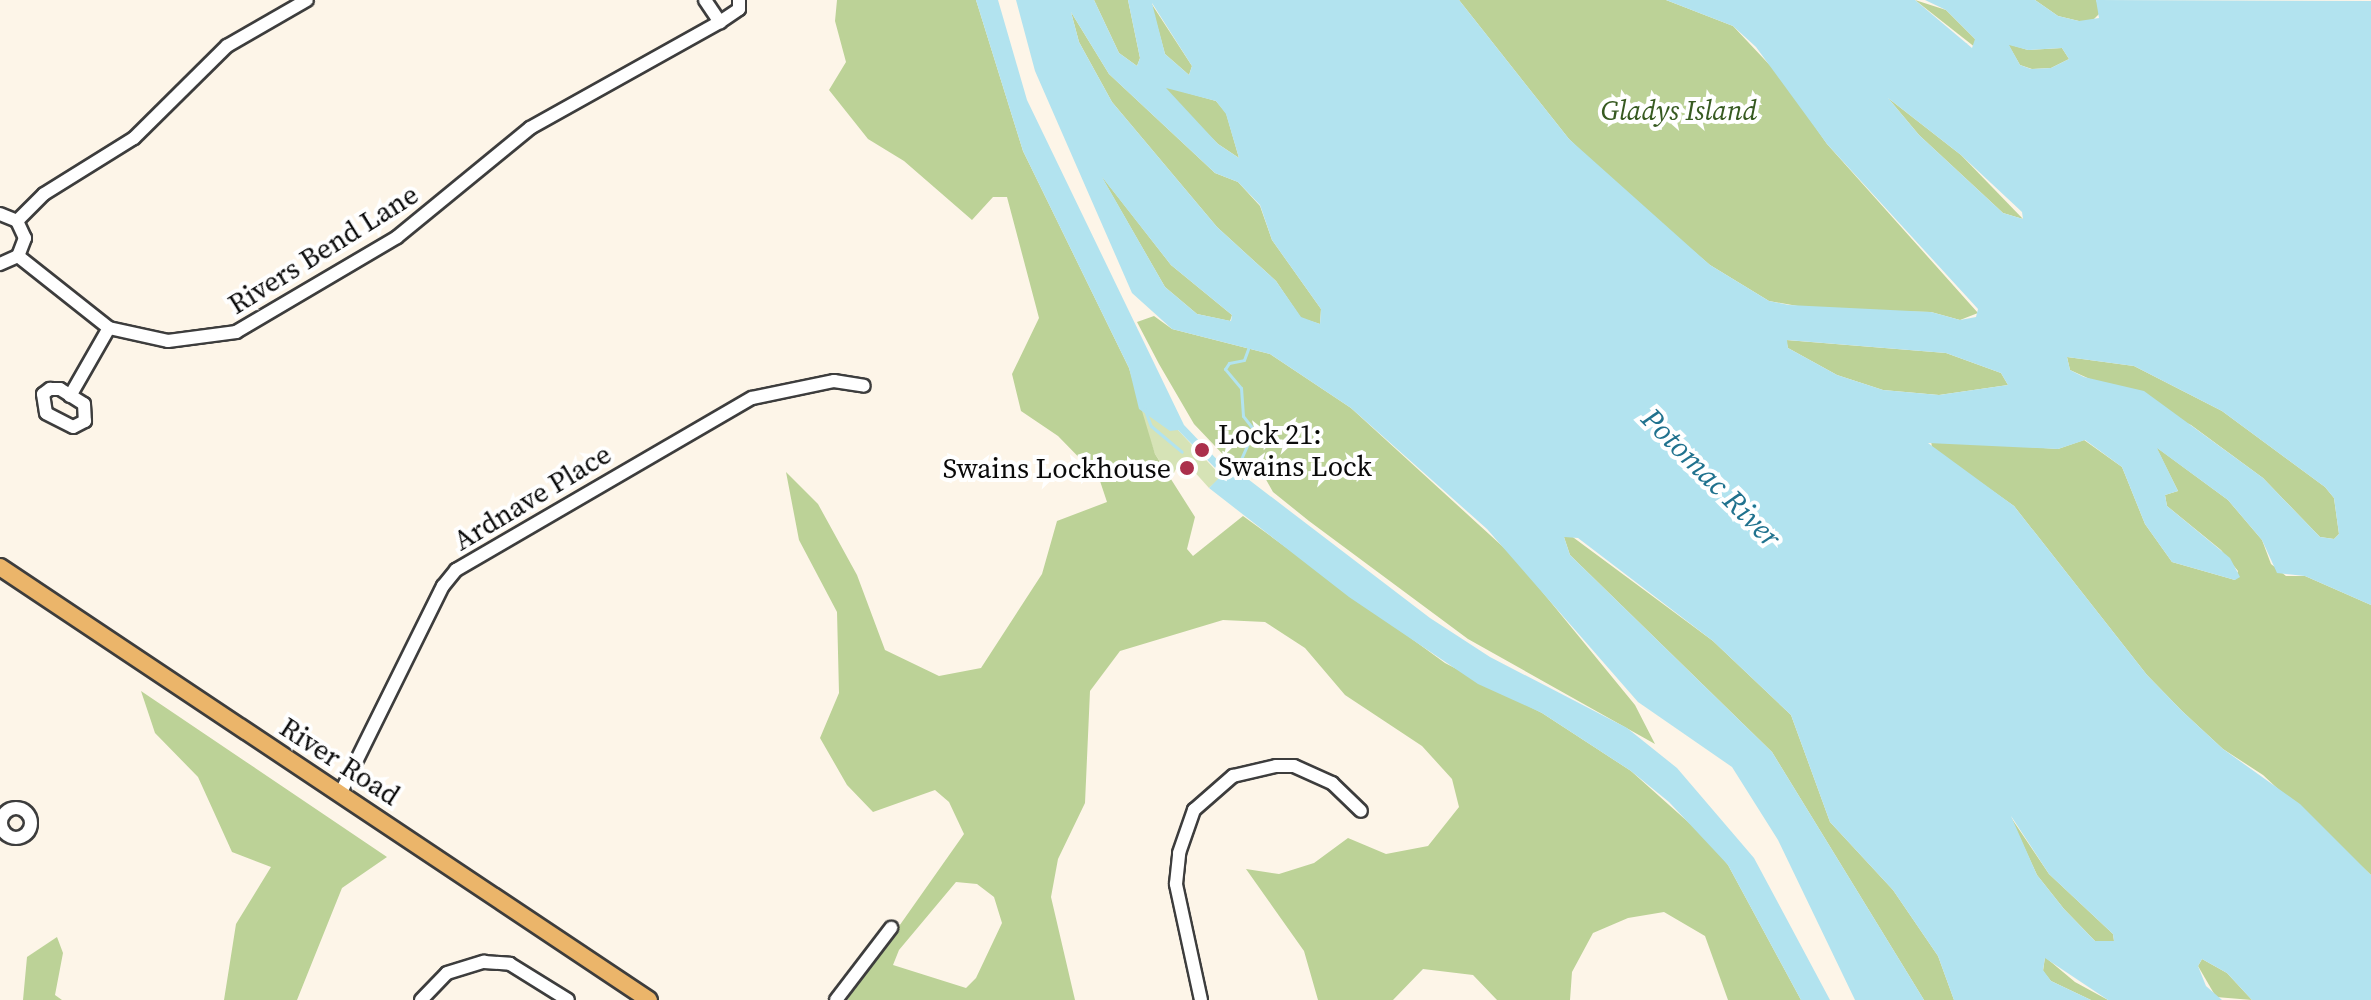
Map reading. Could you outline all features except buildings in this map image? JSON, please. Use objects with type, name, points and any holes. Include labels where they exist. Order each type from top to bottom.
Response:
[{"type":"main road","name":"River Road","points":[[0,567],[649,1000]]},
{"type":"street","points":[[17,221],[44,194],[134,138],[227,46],[307,0]]},
{"type":"street","points":[[705,0],[720,22]]},
{"type":"street","name":"Rivers Bend Lane","points":[[18,256],[109,328],[189,342],[236,332],[422,220],[530,128],[720,22],[739,9],[739,0]]},
{"type":"street","points":[[0,214],[17,221],[25,238],[18,256],[0,264]]},
{"type":"street","points":[[70,396],[109,328]]},
{"type":"street","name":"Ardnave Place","points":[[341,792],[443,586],[456,570],[729,408],[794,386],[834,381],[864,386]]},
{"type":"street","points":[[1201,1000],[1176,884],[1179,853],[1194,810],[1233,776],[1276,766],[1294,766],[1332,783],[1361,811]]},
{"type":"street","points":[[836,1000],[891,928]]},
{"type":"street","points":[[421,1000],[447,973],[484,962],[520,969],[568,1000]]},
{"type":"green space","points":[[837,0],[976,0],[1023,151],[1129,368],[1155,454],[1195,517],[1187,549],[1193,556],[1243,516],[1445,663],[1542,713],[1631,771],[1706,838],[1728,865],[1801,1000],[1728,1000],[1705,936],[1664,912],[1628,918],[1593,933],[1572,972],[1570,1000],[1497,1000],[1473,975],[1423,969],[1393,1000],[1318,1000],[1304,951],[1246,869],[1279,874],[1314,863],[1348,838],[1386,854],[1428,846],[1459,807],[1452,779],[1422,746],[1345,695],[1305,648],[1265,622],[1223,620],[1120,651],[1090,691],[1085,803],[1058,859],[1051,897],[1075,1000],[847,1000],[964,834],[949,802],[935,790],[873,812],[847,785],[820,738],[839,693],[837,612],[799,540],[786,472],[818,504],[857,575],[885,650],[939,676],[981,668],[1042,574],[1057,521],[1107,502],[1099,478],[1058,436],[1021,411],[1012,374],[1039,318],[1007,197],[993,197],[972,220],[904,161],[868,139],[829,90],[846,62],[835,21]],"holes":[[[956,882],[977,884],[994,897],[1002,923],[976,978],[966,988],[893,965],[899,950]]]},
{"type":"green space","points":[[1094,0],[1128,0],[1140,58],[1137,66],[1119,53]]},
{"type":"green space","name":"Gladys Island","points":[[1459,0],[1666,0],[1733,26],[1779,75],[1827,144],[1978,313],[1960,320],[1931,312],[1820,310],[1769,301],[1710,265],[1622,191],[1569,139]]},
{"type":"green space","points":[[1915,0],[1946,10],[1975,39],[1976,48]]},
{"type":"green space","points":[[2035,0],[2096,0],[2101,12],[2092,21],[2079,21],[2058,16]]},
{"type":"green space","points":[[1151,3],[1192,66],[1189,75],[1165,54]]},
{"type":"green space","points":[[1071,12],[1109,74],[1215,173],[1238,182],[1260,206],[1272,240],[1321,309],[1320,324],[1301,318],[1276,281],[1217,227],[1112,102],[1079,42]]},
{"type":"green space","points":[[2008,44],[2028,50],[2062,48],[2069,59],[2051,68],[2032,69],[2020,65]]},
{"type":"green space","points":[[1166,87],[1216,101],[1226,113],[1239,158],[1218,144],[1165,92]]},
{"type":"green space","points":[[1888,98],[1961,155],[2023,219],[2003,213],[1919,135]]},
{"type":"green space","points":[[1100,174],[1171,265],[1232,315],[1230,321],[1197,314],[1165,287]]},
{"type":"green space","points":[[1154,316],[1172,329],[1270,354],[1351,408],[1513,556],[1635,705],[1655,744],[1468,639],[1309,521],[1273,492],[1264,476],[1234,466],[1194,424],[1159,364],[1137,322]]},
{"type":"green space","points":[[1786,340],[1946,353],[2001,373],[2008,385],[1939,395],[1883,390],[1837,375],[1788,348]]},
{"type":"green space","points":[[2067,357],[2134,366],[2222,411],[2325,487],[2334,498],[2339,534],[2334,539],[2320,537],[2263,478],[2191,425],[2070,370]]},
{"type":"green space","points":[[1139,409],[1178,430],[1222,477],[1209,488],[1182,458],[1171,478],[1155,454]]},
{"type":"green space","points":[[1931,440],[2058,449],[2084,440],[2122,467],[2145,524],[2172,562],[2235,580],[2238,571],[2221,550],[2167,506],[2165,495],[2178,491],[2156,447],[2228,500],[2262,540],[2271,564],[2286,576],[2305,576],[2371,605],[2371,875],[2263,775],[2223,749],[2182,711],[2147,675],[2014,506],[1932,448]]},
{"type":"green space","points":[[1570,535],[1713,641],[1791,715],[1830,822],[1893,890],[1938,956],[1954,1000],[1924,1000],[1772,752],[1570,555],[1564,537]]},
{"type":"green space","points":[[141,691],[387,857],[342,888],[297,1000],[224,1000],[236,924],[271,867],[232,852],[198,777],[155,733]]},
{"type":"green space","points":[[2010,816],[2049,874],[2113,934],[2114,941],[2095,941],[2064,909],[2037,875]]},
{"type":"green space","points":[[57,937],[63,953],[55,995],[62,1000],[23,1000],[27,957]]},
{"type":"green space","points":[[2045,957],[2075,982],[2108,1000],[2091,1000],[2051,981],[2043,971]]},
{"type":"green space","points":[[2202,959],[2227,973],[2252,1000],[2216,997],[2198,966]]},
{"type":"water","points":[[976,0],[998,0],[1027,100],[1184,425],[1227,470],[1244,476],[1430,618],[1490,657],[1627,728],[1677,768],[1754,858],[1830,1000],[1801,1000],[1728,865],[1669,802],[1631,771],[1542,713],[1478,684],[1349,597],[1209,488],[1222,475],[1178,430],[1170,431],[1139,409],[1129,368],[1023,151]]},
{"type":"water","name":"Potomac River","points":[[1016,0],[1094,0],[1119,53],[1137,66],[1140,58],[1128,0],[1459,0],[1569,139],[1710,265],[1769,301],[1789,305],[1931,312],[1960,320],[1976,317],[1978,309],[1827,144],[1756,47],[1733,26],[1666,0],[1915,0],[1972,48],[1975,39],[1946,10],[1925,0],[2035,0],[2058,16],[2079,21],[2099,18],[2096,0],[2371,1],[2371,605],[2305,576],[2277,573],[2262,540],[2228,500],[2157,448],[2178,491],[2165,495],[2167,506],[2230,558],[2240,577],[2235,580],[2172,562],[2145,524],[2122,467],[2085,440],[2058,449],[1928,443],[2014,506],[2147,675],[2223,749],[2300,804],[2371,875],[2371,1000],[2252,1000],[2227,973],[2202,959],[2198,966],[2206,986],[2222,1000],[2108,1000],[2045,958],[2043,970],[2051,981],[2091,1000],[1954,1000],[1938,956],[1893,890],[1830,822],[1791,715],[1713,641],[1578,538],[1564,537],[1570,555],[1772,752],[1924,1000],[1855,1000],[1778,840],[1732,767],[1638,702],[1487,529],[1351,408],[1270,354],[1172,329],[1132,293],[1035,71]],"holes":[[[1152,3],[1192,66],[1189,75],[1165,54]],[[1071,12],[1109,74],[1215,173],[1238,182],[1260,205],[1272,240],[1321,309],[1320,324],[1301,317],[1276,281],[1217,227],[1112,102],[1079,42]],[[2009,45],[2028,50],[2062,48],[2069,59],[2051,68],[2031,69],[2020,65]],[[1166,88],[1216,101],[1226,114],[1239,158],[1218,144]],[[1888,98],[1961,155],[2022,212],[2023,219],[2003,213],[1919,135]],[[1102,177],[1171,265],[1232,315],[1231,321],[1197,314],[1165,287]],[[1787,340],[1946,353],[2001,373],[2008,385],[1939,395],[1883,390],[1837,375],[1788,348]],[[2067,357],[2134,366],[2222,411],[2325,487],[2334,498],[2339,534],[2334,539],[2320,537],[2263,478],[2144,391],[2084,377],[2070,370]],[[2011,816],[2049,874],[2113,934],[2114,941],[2095,941],[2037,875]]]},
{"type":"waterway","points":[[1241,459],[1254,430],[1243,416],[1241,388],[1225,369],[1229,363],[1244,360],[1248,349]]},
{"type":"waterway","points":[[1144,408],[1151,426],[1182,452]]},
{"type":"place","name":"Lock 21: Swains Lock","points":[[1202,450]]},
{"type":"place","name":"Swains Lockhouse","points":[[1187,468]]}]
